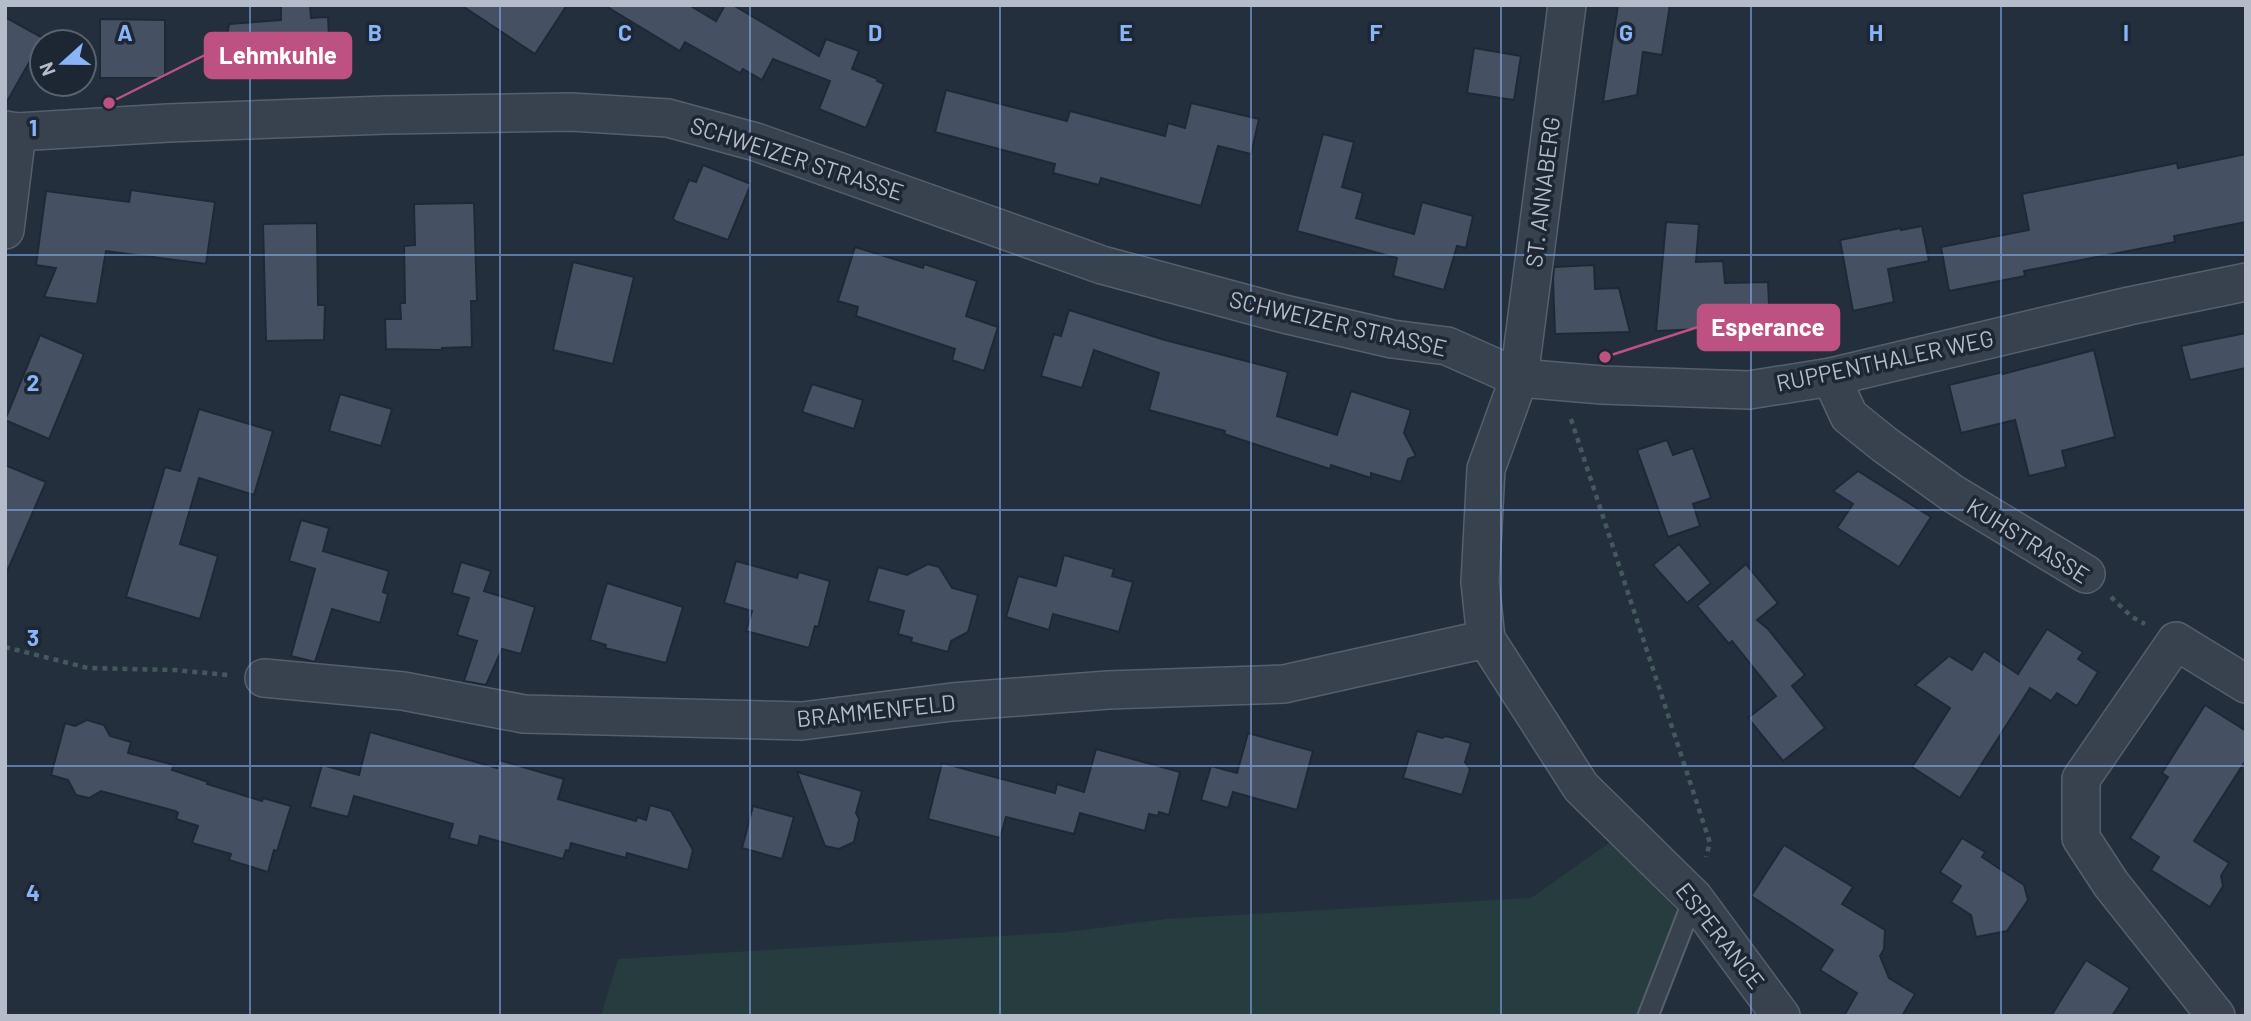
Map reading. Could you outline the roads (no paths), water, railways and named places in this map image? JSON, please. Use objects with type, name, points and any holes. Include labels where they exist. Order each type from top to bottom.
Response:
[{"type":"street","name":"ST. ANNABERG","points":[[1519,378],[1567,5]]},
{"type":"street","name":"SCHWEIZER STRASSE","points":[[11,131],[386,115],[571,113],[668,118],[756,142],[1102,265],[1284,314],[1392,339],[1447,346],[1519,378]]},
{"type":"street","points":[[5,230],[11,131]]},
{"type":"street","name":"RUPPENTHALER WEG","points":[[1519,378],[1602,385],[1749,390],[1831,377],[2129,306],[2246,282]]},
{"type":"street","name":"KUHSTRASSE","points":[[1831,377],[1849,416],[1876,438],[1952,493],[2086,574]]},
{"type":"street","name":"ESPERANCE","points":[[1519,378],[1486,469],[1480,582],[1486,639],[1581,787],[1694,898],[1782,1016]]},
{"type":"street","name":"BRAMMENFELD","points":[[264,678],[402,691],[524,714],[802,721],[965,701],[1108,690],[1284,684],[1486,639]]},
{"type":"street","points":[[2216,1016],[2111,884],[2081,838],[2081,779],[2176,641],[2246,684]]},
{"type":"lane","points":[[1648,1016],[1694,898]]},
{"type":"place","name":"Lehmkuhle","points":[[109,103]]},
{"type":"place","name":"Esperance","points":[[1605,357]]}]
